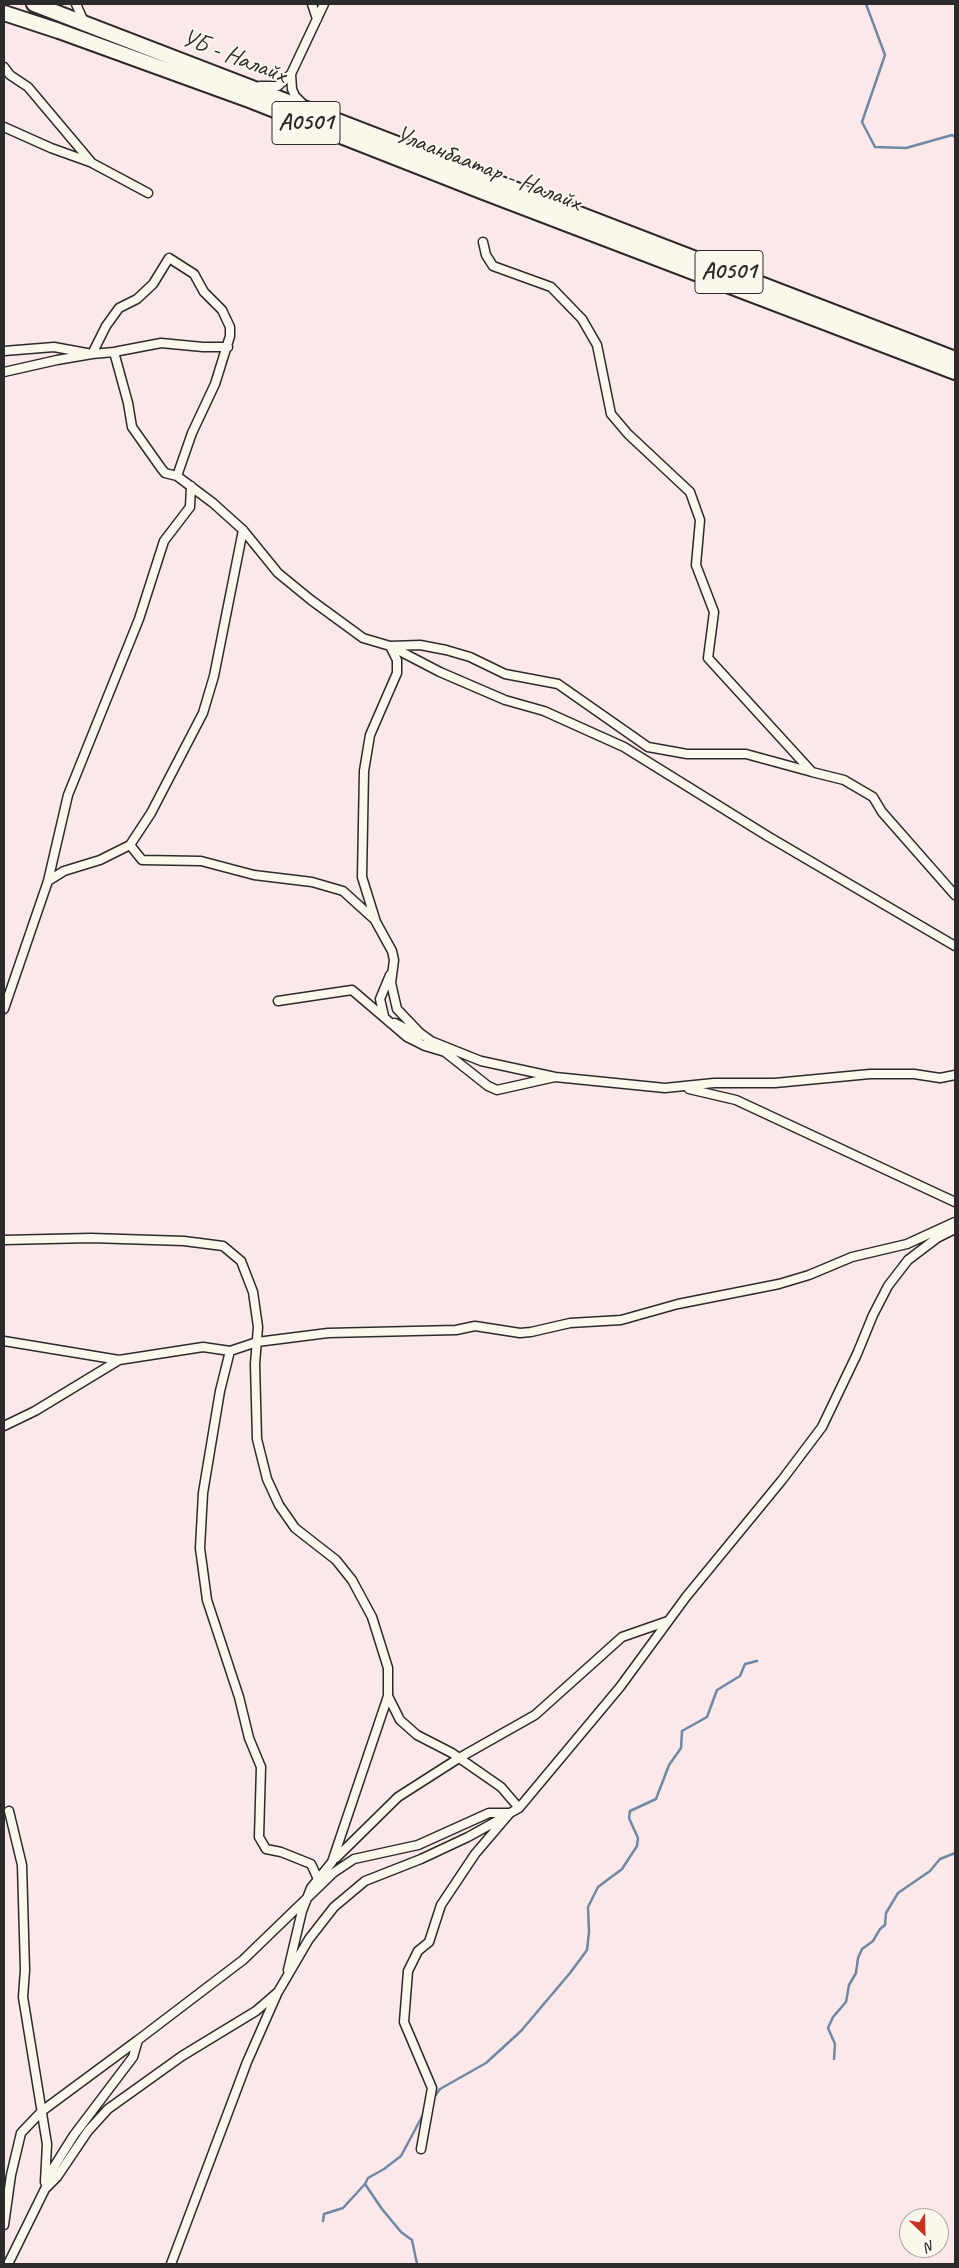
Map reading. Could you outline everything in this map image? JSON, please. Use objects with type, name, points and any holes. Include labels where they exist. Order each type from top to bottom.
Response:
[{"type":"highway","name":"УБ - Налайх","points":[[34,4],[502,184]]},
{"type":"highway","name":"Улаанбаатар - Налайх","points":[[4,13],[252,101],[480,191],[955,372]]},
{"type":"highway","name":"Улаанбаатар - Налайх","points":[[502,184],[955,360]]},
{"type":"street","points":[[76,4],[85,24]]},
{"type":"street","points":[[312,4],[317,19]]},
{"type":"street","points":[[246,86],[278,86],[291,74],[324,4]]},
{"type":"street","points":[[4,67],[10,75],[28,87],[92,163]]},
{"type":"street","points":[[291,74],[295,96],[316,113]]},
{"type":"street","points":[[4,127],[51,148],[92,163],[148,192]]},
{"type":"street","points":[[483,242],[486,255],[493,266],[515,272],[551,288],[582,319],[597,345],[611,414],[628,434],[690,492],[700,520],[696,565],[714,612],[708,658],[812,772]]},
{"type":"street","points":[[92,354],[106,326],[119,308],[137,299],[153,284],[169,258],[194,274],[204,292],[222,310],[230,327],[228,347],[215,384],[192,433],[177,476]]},
{"type":"street","points":[[4,372],[161,342],[203,347],[228,347]]},
{"type":"street","points":[[4,351],[54,347],[92,354]]},
{"type":"street","points":[[114,352],[128,403],[132,428],[160,468],[165,473],[177,476],[213,502],[243,530],[278,573],[310,600],[363,638],[390,646],[448,676],[504,700],[544,711],[624,747],[770,837],[955,946]]},
{"type":"street","points":[[4,1008],[48,881],[68,795],[139,619],[164,541],[190,507],[191,486]]},
{"type":"street","points":[[48,881],[64,871],[100,860],[130,845],[151,813],[203,713],[214,676],[243,530]]},
{"type":"street","points":[[390,646],[420,646],[446,650],[487,664],[505,674],[558,684],[648,747],[687,754],[746,754],[844,780],[873,797],[882,812],[955,895]]},
{"type":"street","points":[[390,646],[397,660],[397,673],[370,735],[364,771],[362,877],[376,922],[392,951],[394,960],[392,971],[393,997],[397,1008],[420,1033],[432,1041]]},
{"type":"street","points":[[130,845],[142,860],[201,861],[254,875],[312,882],[343,891],[376,922]]},
{"type":"street","points":[[384,1018],[380,999],[392,971]]},
{"type":"street","points":[[278,1001],[352,990],[407,1037],[425,1046],[445,1052],[488,1086],[497,1090],[555,1077]]},
{"type":"street","points":[[384,1018],[432,1041],[481,1061],[555,1077],[681,1087],[736,1100],[955,1202]]},
{"type":"street","points":[[681,1087],[714,1083],[775,1083],[886,1074],[940,1078],[955,1076]]},
{"type":"street","points":[[4,1341],[119,1360],[203,1347],[230,1351],[257,1342],[328,1333],[456,1330],[475,1326],[520,1333],[570,1323],[621,1320],[678,1304],[787,1282],[852,1257],[914,1242],[955,1222]]},
{"type":"street","points":[[44,2189],[57,2177],[88,2130],[108,2109],[182,2056],[256,2011],[278,1992],[309,1939],[334,1907],[366,1881],[422,1859],[468,1837],[519,1808],[620,1687],[668,1621],[782,1480],[822,1427],[857,1354],[872,1315],[888,1286],[908,1260],[937,1238],[955,1229]]},
{"type":"street","points":[[4,1240],[91,1238],[184,1241],[223,1246],[241,1261],[253,1292],[258,1326],[254,1396],[257,1439],[268,1479],[278,1505],[295,1528],[336,1560],[352,1580],[372,1617],[388,1668],[388,1696],[360,1772],[332,1862]]},
{"type":"street","points":[[230,1351],[220,1391],[203,1493],[200,1548],[207,1600],[239,1697],[249,1738],[261,1766],[260,1838],[266,1849],[281,1852],[311,1864],[318,1879]]},
{"type":"street","points":[[4,1426],[35,1411],[119,1360]]},
{"type":"street","points":[[171,2264],[241,2078],[291,1962],[302,1911],[318,1879],[332,1862],[398,1798],[459,1758],[535,1714],[622,1637],[668,1621]]},
{"type":"street","points":[[388,1696],[404,1724],[417,1735],[459,1758],[501,1787],[519,1808]]},
{"type":"street","points":[[9,1811],[22,1865],[25,1970],[23,1997],[47,2144],[44,2189]]},
{"type":"street","points":[[4,2225],[11,2175],[21,2133],[42,2111],[243,1960],[333,1873],[354,1859],[418,1846],[489,1813],[510,1813]]},
{"type":"street","points":[[421,2149],[432,2088],[404,2022],[408,1971],[418,1951],[429,1942],[441,1905],[475,1854],[510,1813]]},
{"type":"street","points":[[8,2264],[52,2170],[74,2135],[133,2057],[138,2040]]},
{"type":"waterway","points":[[866,4],[885,55],[862,122],[875,147],[906,148],[952,135],[955,137]]},
{"type":"waterway","points":[[432,2100],[440,2089],[486,2063],[521,2031],[570,1973],[587,1950],[589,1932],[588,1907],[598,1887],[622,1869],[637,1846],[638,1838],[629,1818],[630,1811],[656,1799],[669,1765],[681,1748],[682,1731],[707,1717],[717,1690],[740,1676],[745,1664],[757,1661]]},
{"type":"waterway","points":[[834,2059],[835,2044],[828,2028],[833,2017],[846,2002],[849,1985],[856,1973],[858,1958],[862,1949],[873,1941],[880,1929],[885,1925],[886,1913],[898,1893],[930,1871],[940,1859],[955,1853]]},
{"type":"waterway","points":[[417,2264],[412,2240],[401,2232],[365,2184],[368,2178],[401,2156],[425,2111]]},
{"type":"waterway","points":[[323,2221],[324,2214],[343,2208],[365,2184]]}]
